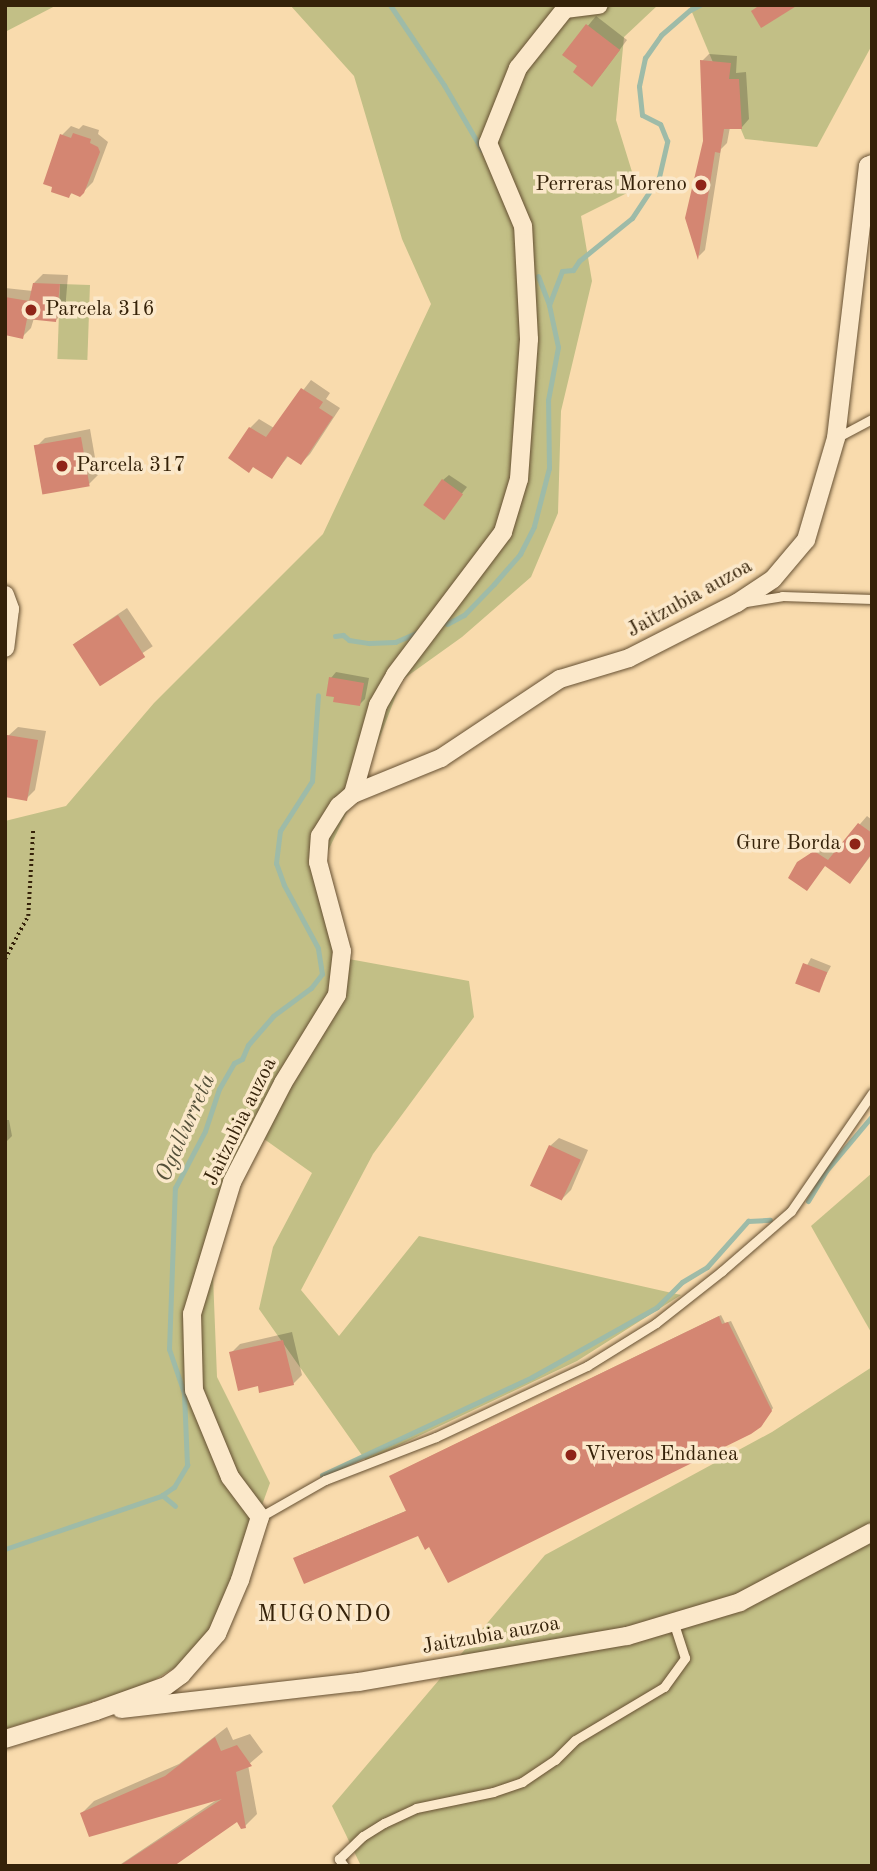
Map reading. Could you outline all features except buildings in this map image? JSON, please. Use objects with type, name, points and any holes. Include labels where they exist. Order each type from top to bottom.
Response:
[{"type":"street","name":"Jaitzubia auzoa","points":[[353,794],[378,705],[395,675],[503,532],[519,479],[529,339],[523,226],[488,144],[518,68],[565,9],[599,5]]},
{"type":"street","name":"Jaitzubia auzoa","points":[[5,1739],[166,1686],[195,1663],[226,1618],[260,1517],[230,1477],[194,1390],[192,1314],[232,1182],[283,1083],[337,995],[342,951],[317,862],[320,836],[339,806],[353,794],[440,758],[560,679],[629,659],[737,603],[773,579],[806,540],[836,438],[867,166],[872,164]]},
{"type":"street","points":[[5,595],[10,609],[5,648]]},
{"type":"street","name":"Jaitzubia auzoa","points":[[96,1711],[358,1682],[627,1636],[740,1602],[872,1532]]},
{"type":"lane","points":[[836,438],[872,419]]},
{"type":"lane","points":[[737,603],[782,596],[872,599]]},
{"type":"lane","points":[[260,1517],[325,1480],[436,1437],[587,1366],[656,1323],[722,1271],[791,1211],[872,1093]]},
{"type":"lane","points":[[344,1866],[339,1859],[363,1836],[384,1823],[416,1808],[493,1792],[522,1782],[555,1760],[575,1740],[664,1687],[685,1658],[674,1624]]},
{"type":"path","points":[[5,959],[28,916],[33,829]]},
{"type":"shaded area","points":[[5,5],[57,5],[5,32]]},
{"type":"shaded area","points":[[290,5],[658,5],[624,37],[616,120],[637,188],[581,216],[592,281],[561,411],[558,513],[531,577],[462,637],[402,680],[366,773],[322,863],[338,957],[469,981],[474,1017],[373,1154],[301,1290],[339,1336],[419,1236],[681,1295],[577,1361],[366,1461],[259,1309],[273,1247],[312,1173],[257,1134],[211,1226],[217,1377],[270,1483],[225,1607],[194,1656],[146,1685],[5,1729],[5,821],[66,806],[154,703],[323,534],[431,304],[402,239],[354,76]]},
{"type":"shaded area","points":[[689,5],[872,5],[872,45],[817,147],[745,139]]},
{"type":"shaded area","points":[[60,284],[90,285],[87,360],[57,359]]},
{"type":"shaded area","points":[[872,1173],[872,1334],[811,1226]]},
{"type":"shaded area","points":[[872,1367],[872,1866],[361,1866],[332,1806],[545,1555],[772,1432]]},
{"type":"waterway","points":[[390,5],[444,85],[482,150]]},
{"type":"waterway","name":"Ogallurreta","points":[[447,624],[464,615],[494,584],[520,554],[534,526],[549,468],[548,400],[558,347],[549,305],[562,271],[573,270],[579,261],[632,218],[659,177],[667,141],[660,124],[642,115],[639,86],[645,58],[661,35],[690,10],[700,5]]},
{"type":"waterway","points":[[538,276],[549,305]]},
{"type":"waterway","name":"Ogallurreta","points":[[335,636],[343,635],[349,640],[369,643],[395,642],[419,632]]},
{"type":"waterway","name":"Ogallurreta","points":[[5,1549],[161,1496],[174,1487],[187,1465],[184,1393],[169,1349],[175,1188],[205,1131],[219,1089],[234,1063],[242,1059],[248,1045],[273,1016],[311,988],[322,974],[318,948],[284,885],[276,863],[280,831],[312,781],[318,695]]},
{"type":"waterway","name":"Ogallurreta","points":[[808,1201],[826,1171],[872,1116]]},
{"type":"waterway","name":"Ogallurreta","points":[[322,1475],[532,1377],[657,1307],[682,1282],[707,1267],[748,1221],[770,1220]]},
{"type":"waterway","name":"Ogallurreta","points":[[162,1495],[175,1506]]},
{"type":"place","name":"Perreras Moreno","points":[[701,185]]},
{"type":"place","name":"Parcela 316","points":[[31,310]]},
{"type":"place","name":"Parcela 317","points":[[62,466]]},
{"type":"place","name":"Gure Borda","points":[[855,844]]},
{"type":"place","name":"Viveros Endanea","points":[[571,1455]]},
{"type":"district","name":"MUGONDO","points":[[325,1615]]}]
